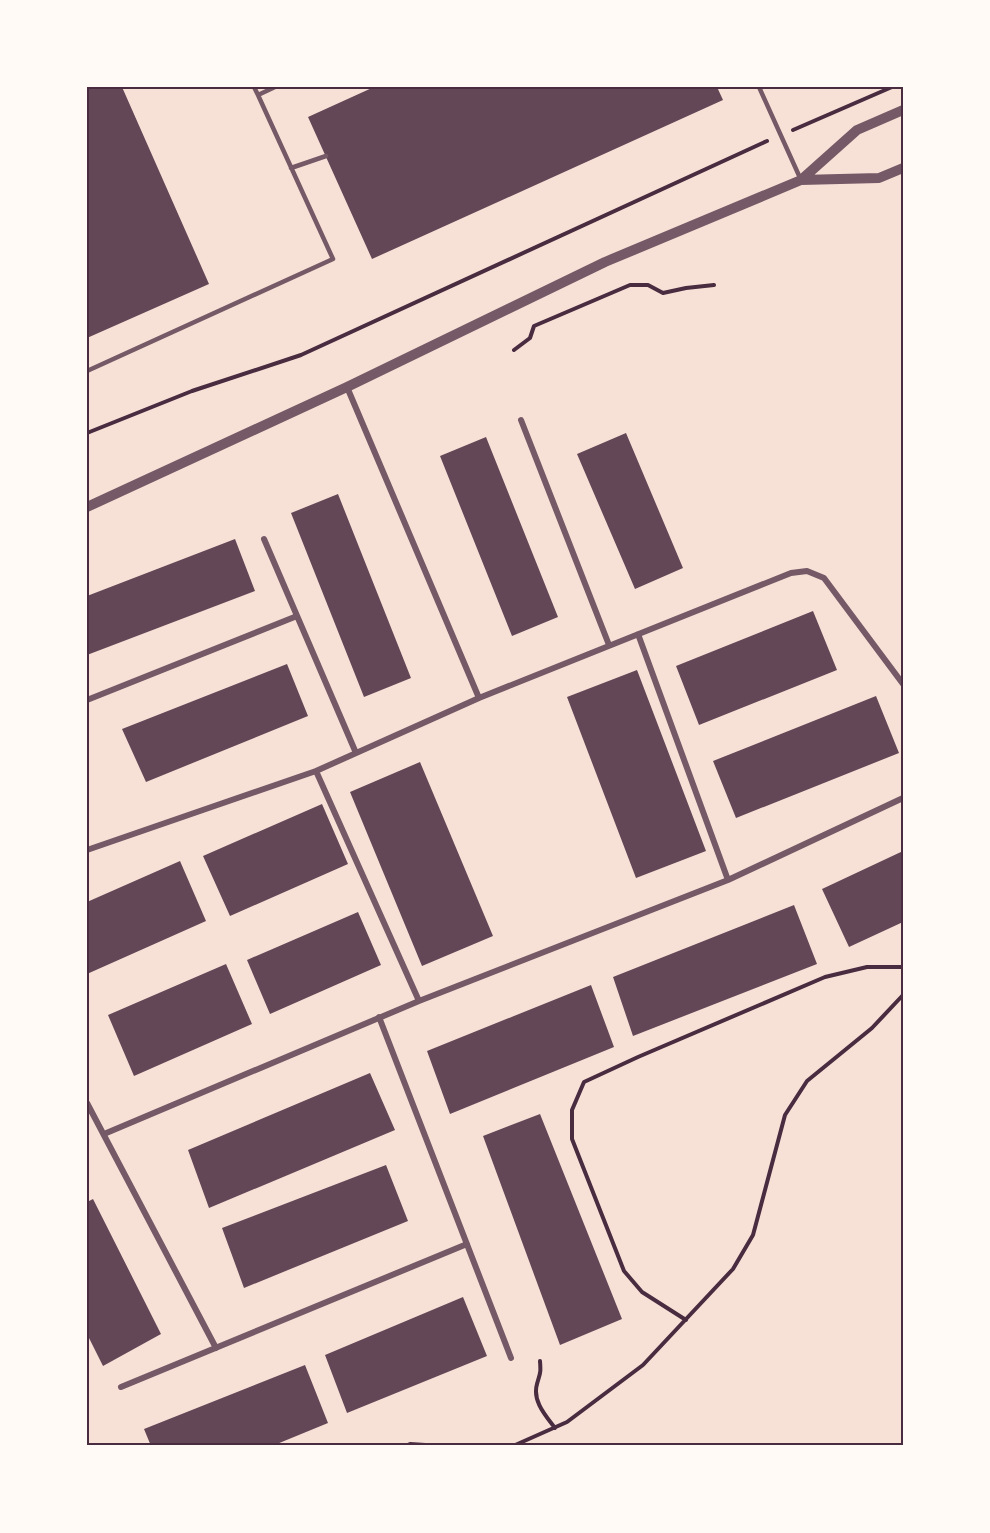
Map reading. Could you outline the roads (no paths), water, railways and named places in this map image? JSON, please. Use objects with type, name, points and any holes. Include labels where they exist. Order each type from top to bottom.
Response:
[{"type":"street","points":[[87,507],[347,387],[605,262],[801,180],[857,130],[903,110]]},
{"type":"street","points":[[801,180],[879,178],[903,168]]},
{"type":"street","points":[[347,387],[479,698]]},
{"type":"street","points":[[521,420],[609,645]]},
{"type":"street","points":[[264,539],[356,753]]},
{"type":"street","points":[[87,850],[316,771],[479,698],[791,573],[807,572],[824,578],[903,684]]},
{"type":"street","points":[[87,700],[297,616]]},
{"type":"street","points":[[638,634],[728,880]]},
{"type":"street","points":[[316,771],[419,1001]]},
{"type":"street","points":[[104,1134],[379,1017],[728,880],[903,798]]},
{"type":"street","points":[[379,1017],[511,1358]]},
{"type":"street","points":[[87,1103],[216,1348]]},
{"type":"street","points":[[121,1387],[467,1244]]},
{"type":"lane","points":[[87,371],[333,259],[254,87]]},
{"type":"lane","points":[[258,95],[275,87]]},
{"type":"lane","points":[[759,87],[801,180]]},
{"type":"lane","points":[[291,168],[326,156]]}]
